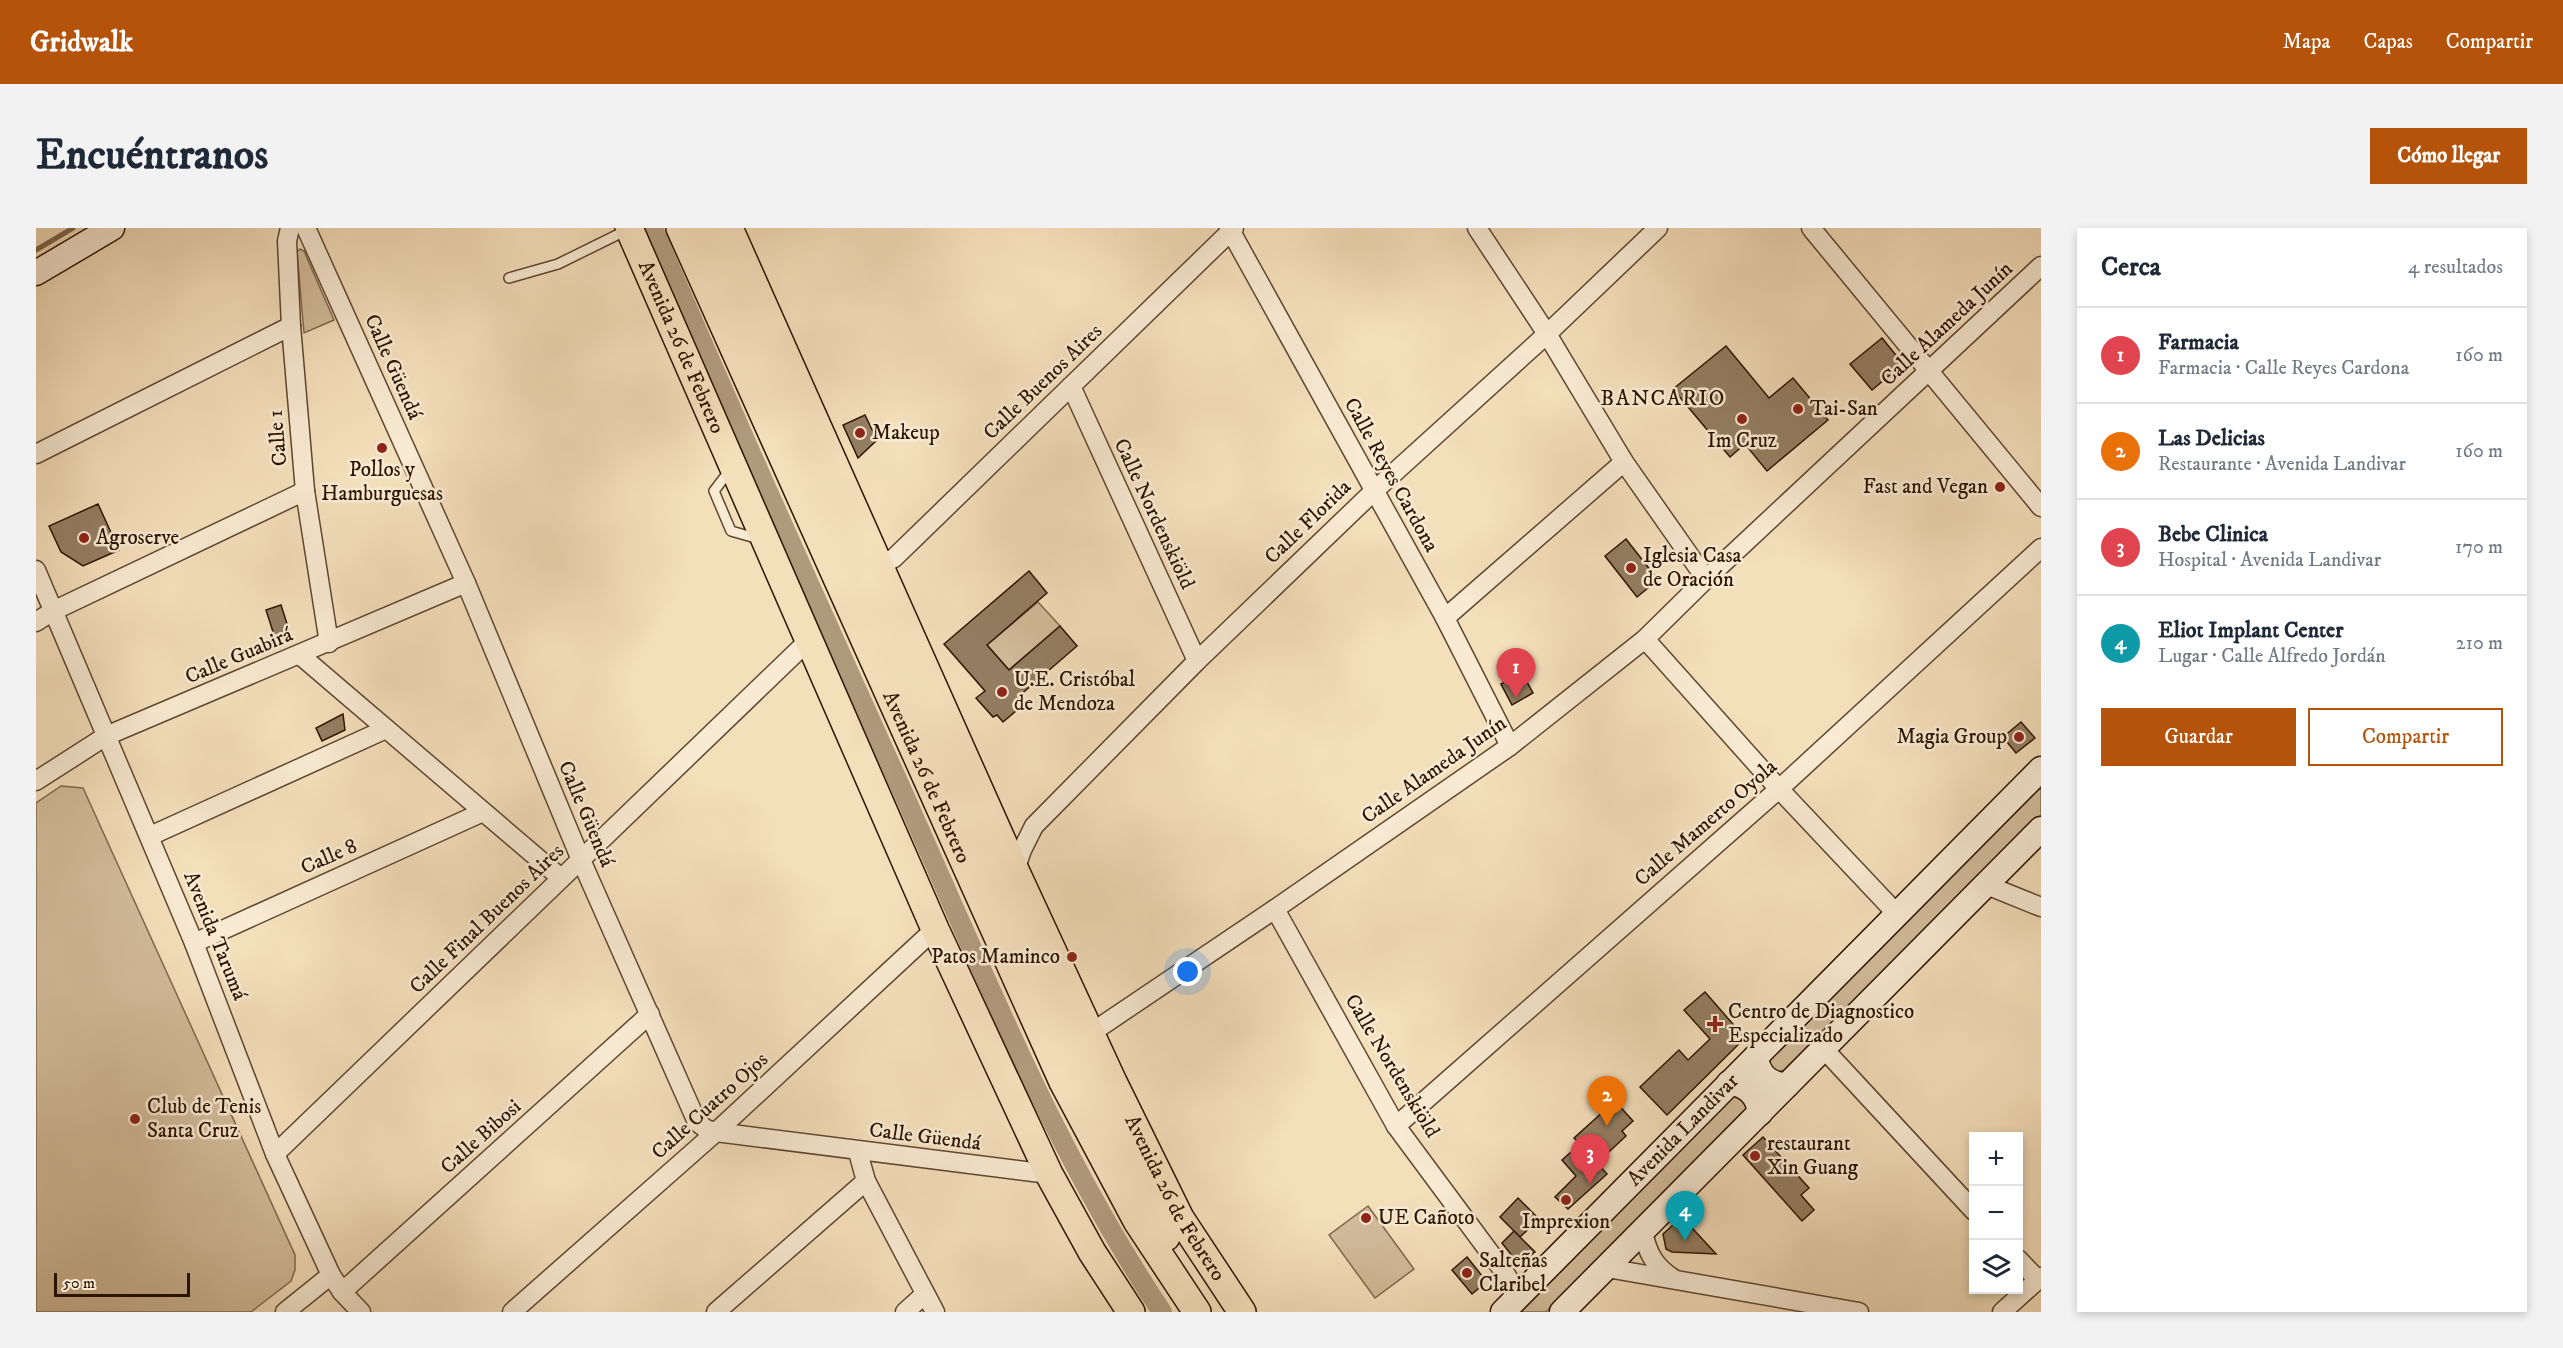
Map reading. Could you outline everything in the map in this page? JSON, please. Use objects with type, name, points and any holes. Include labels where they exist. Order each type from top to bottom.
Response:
[{"type":"main road","points":[[36,273],[112,228]]},
{"type":"main road","name":"Avenida 26 de Febrero","points":[[680,228],[1064,1082],[1137,1221],[1197,1312]]},
{"type":"main road","name":"Avenida 26 de Febrero","points":[[702,228],[1063,1033],[1163,1232],[1218,1312]]},
{"type":"main road","name":"Avenida 26 de Febrero","points":[[729,228],[1015,870],[1091,1033],[1180,1218],[1242,1312]]},
{"type":"main road","name":"Avenida 26 de Febrero","points":[[629,229],[935,930],[1049,1174],[1092,1251],[1131,1312]]},
{"type":"main road","name":"Avenida Landivar","points":[[1509,1306],[1896,913],[2038,775]]},
{"type":"main road","name":"Avenida Landivar","points":[[1563,1312],[1984,884],[2041,829]]},
{"type":"main road","points":[[1756,1057],[1760,1072],[1765,1078],[1779,1085],[1787,1085]]},
{"type":"main road","points":[[1728,1083],[1737,1084],[1751,1091],[1759,1105],[1760,1113]]},
{"type":"street","name":"Calle 1","points":[[290,228],[287,241],[291,327],[305,491],[329,643]]},
{"type":"street","name":"Calle Güendá","points":[[306,228],[466,583],[581,860],[697,1122],[706,1129],[716,1132],[858,1152],[1049,1174]]},
{"type":"street","points":[[1477,228],[1547,334],[1624,462],[1706,579]]},
{"type":"street","name":"Calle Florida","points":[[1015,870],[1034,826],[1197,661],[1374,491],[1547,334],[1658,228]]},
{"type":"street","points":[[1811,228],[2041,507]]},
{"type":"street","name":"Calle Buenos Aires","points":[[880,565],[894,558],[1231,229]]},
{"type":"street","name":"Calle Reyes Cardona","points":[[1231,229],[1445,618],[1510,746]]},
{"type":"street","name":"Calle Alameda Junín","points":[[1091,1033],[1510,746],[1645,639],[1706,579],[2041,266]]},
{"type":"street","points":[[36,454],[291,327]]},
{"type":"street","name":"Calle Nordenskiöld","points":[[1071,386],[1197,661]]},
{"type":"street","points":[[1445,618],[1624,462]]},
{"type":"street","points":[[36,622],[53,611],[305,491]]},
{"type":"street","name":"Calle Mamerto Oyola","points":[[1396,1125],[1779,789],[2041,549]]},
{"type":"street","name":"Avenida Tarumá","points":[[36,570],[194,943],[275,1154],[331,1275],[342,1292],[361,1312]]},
{"type":"street","name":"Calle Guabirá","points":[[36,781],[106,736],[300,656],[466,583]]},
{"type":"street","points":[[1645,639],[1779,789],[1896,913]]},
{"type":"street","name":"Calle Final Buenos Aires","points":[[275,1154],[808,641]]},
{"type":"street","points":[[300,656],[561,879]]},
{"type":"street","points":[[150,836],[386,729]]},
{"type":"street","name":"Calle 8","points":[[194,943],[483,812]]},
{"type":"street","points":[[1984,884],[2041,907]]},
{"type":"street","name":"Calle Nordenskiöld","points":[[1275,909],[1396,1125],[1511,1283],[1509,1306]]},
{"type":"street","name":"Calle Cuatro Ojos","points":[[512,1312],[716,1132],[935,930]]},
{"type":"street","name":"Calle Bibosi","points":[[342,1292],[650,1014]]},
{"type":"street","points":[[1823,1048],[1969,1205]]},
{"type":"street","points":[[1013,1169],[1030,1161],[1038,1150]]},
{"type":"street","points":[[858,1152],[866,1181],[935,1312]]},
{"type":"street","points":[[716,1312],[866,1181]]},
{"type":"street","points":[[1643,1231],[1646,1246],[1653,1260],[1663,1272],[1676,1280]]},
{"type":"street","points":[[2002,1312],[2040,1278],[2023,1263]]},
{"type":"street","points":[[1606,1268],[1859,1312]]},
{"type":"street","points":[[285,1312],[331,1275]]},
{"type":"street","points":[[905,1312],[925,1294]]},
{"type":"lane","points":[[509,279],[558,264],[629,229]]},
{"type":"shaded area","points":[[300,249],[304,251],[334,320],[304,333],[297,252]]},
{"type":"shaded area","points":[[1038,602],[1060,626],[1009,670],[987,645]]},
{"type":"shaded area","name":"Club de Tenis Santa Cruz","points":[[61,786],[83,788],[295,1255],[295,1270],[291,1281],[251,1312],[36,1312],[36,803]]},
{"type":"shaded area","points":[[2041,789],[2041,815],[1792,1069],[1776,1072],[1766,1061],[2029,791]]},
{"type":"shaded area","points":[[1744,1093],[1750,1111],[1546,1312],[1510,1312],[1725,1097]]},
{"type":"shaded area","points":[[1368,1206],[1414,1269],[1375,1298],[1329,1235]]},
{"type":"building","points":[[1882,338],[1899,359],[1897,369],[1872,390],[1850,364]]},
{"type":"building","name":"Im Cruz","points":[[1726,346],[1769,398],[1793,378],[1828,420],[1767,471],[1745,444],[1730,457],[1673,389]]},
{"type":"building","name":"Makeup","points":[[865,415],[877,440],[858,458],[843,425]]},
{"type":"building","name":"Agroserve","points":[[98,504],[119,550],[83,566],[61,552],[49,526]]},
{"type":"building","name":"Iglesia Casa de Oración","points":[[1626,539],[1658,580],[1637,597],[1605,556]]},
{"type":"building","points":[[1029,571],[1047,593],[987,645],[1009,670],[1060,626],[1077,646],[1018,697],[1024,704],[1003,722],[997,715],[993,717],[976,698],[985,691],[944,644]]},
{"type":"building","points":[[281,605],[290,633],[275,638],[266,610]]},
{"type":"building","points":[[1522,673],[1533,693],[1512,705],[1501,684]]},
{"type":"building","points":[[343,714],[345,730],[322,741],[316,728]]},
{"type":"building","name":"Magia Group","points":[[2021,722],[2035,738],[2016,753],[2003,737]]},
{"type":"building","points":[[1705,992],[1745,1038],[1667,1115],[1640,1087],[1679,1050],[1688,1060],[1710,1039],[1684,1010]]},
{"type":"building","points":[[1615,1101],[1633,1121],[1622,1131],[1626,1136],[1597,1163],[1607,1174],[1568,1209],[1555,1197],[1576,1176],[1562,1160],[1580,1144],[1574,1138]]},
{"type":"building","points":[[1763,1137],[1809,1188],[1801,1195],[1814,1210],[1802,1221],[1743,1155]]},
{"type":"building","points":[[1518,1198],[1539,1219],[1520,1237],[1500,1217]]},
{"type":"building","points":[[1682,1217],[1716,1254],[1672,1252],[1666,1249],[1663,1234]]},
{"type":"building","points":[[1514,1231],[1535,1252],[1523,1261],[1513,1257],[1502,1243]]},
{"type":"building","name":"Salteñas Claribel","points":[[1467,1257],[1483,1277],[1484,1284],[1472,1294],[1452,1270]]},
{"type":"waterway","points":[[36,250],[73,228]]},
{"type":"waterway","points":[[653,228],[747,446],[1025,1065],[1089,1191],[1162,1312]]},
{"type":"place","name":"Tai-San","points":[[1798,409]]},
{"type":"place","name":"Im Cruz","points":[[1742,419]]},
{"type":"place","name":"Makeup","points":[[860,433]]},
{"type":"place","name":"Pollos y Hamburguesas","points":[[382,448]]},
{"type":"place","name":"Fast and Vegan","points":[[2000,487]]},
{"type":"place","name":"Agroserve","points":[[84,538]]},
{"type":"place","name":"Iglesia Casa de Oración","points":[[1631,568]]},
{"type":"place","name":"U.E. Cristóbal de Mendoza","points":[[1002,692]]},
{"type":"place","name":"Farmacia","points":[[1516,698]]},
{"type":"place","name":"Magia Group","points":[[2019,737]]},
{"type":"place","name":"Patos Maminco","points":[[1072,957]]},
{"type":"place","name":"Centro de Diagnostico Especializado","points":[[1715,1024]]},
{"type":"place","name":"Club de Tenis Santa Cruz","points":[[135,1119]]},
{"type":"place","name":"Las Delicias","points":[[1607,1126]]},
{"type":"place","name":"restaurant Xin Guang","points":[[1755,1156]]},
{"type":"place","name":"Bebe Clinica","points":[[1590,1184]]},
{"type":"place","name":"Imprexion","points":[[1566,1200]]},
{"type":"place","name":"UE Cañoto","points":[[1366,1218]]},
{"type":"place","name":"Eliot Implant Center","points":[[1685,1241]]},
{"type":"place","name":"Salteñas Claribel","points":[[1467,1273]]},
{"type":"district","name":"BANCARIO","points":[[1663,398]]}]
